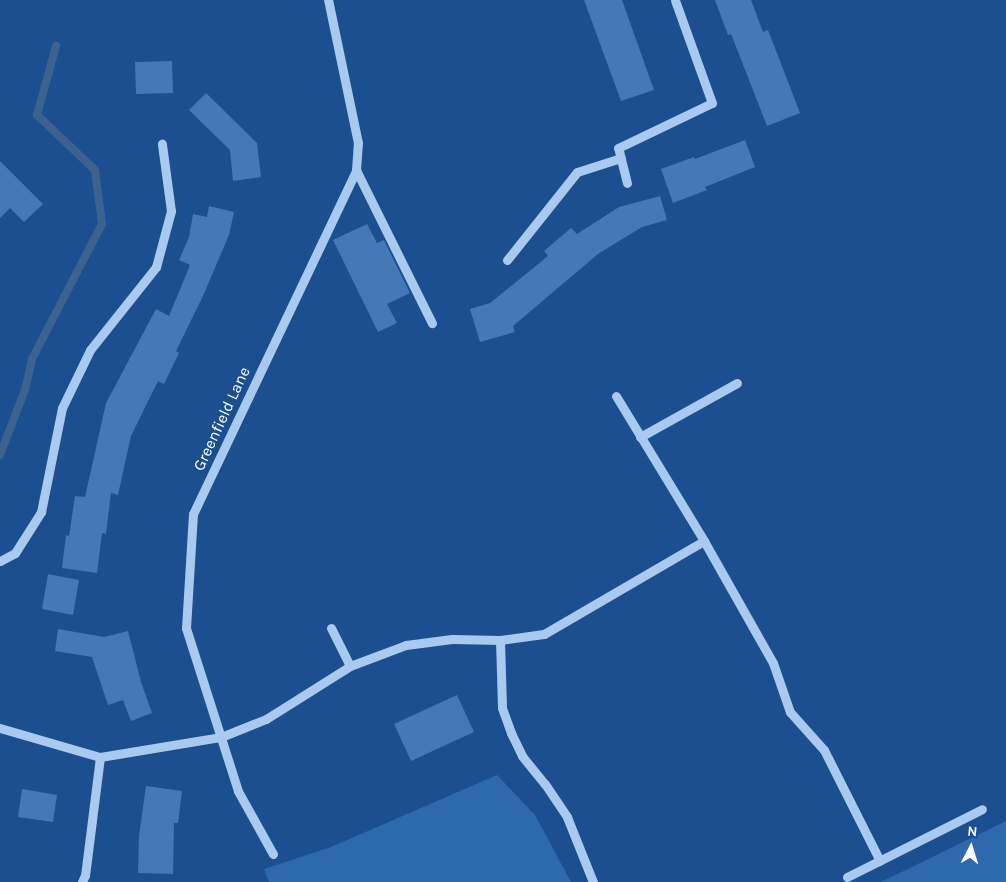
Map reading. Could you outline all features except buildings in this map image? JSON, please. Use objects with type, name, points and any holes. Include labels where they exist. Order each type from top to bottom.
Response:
[{"type":"street","name":"Greenfield Lane","points":[[273,854],[238,791],[186,628],[193,514],[356,170],[358,143],[328,0]]},
{"type":"street","points":[[627,183],[618,148],[712,103],[675,0]]},
{"type":"street","points":[[0,561],[15,553],[41,512],[62,408],[90,350],[156,266],[171,211],[162,144]]},
{"type":"street","points":[[507,260],[577,172],[621,158]]},
{"type":"street","points":[[356,170],[432,323]]},
{"type":"street","points":[[640,437],[737,383]]},
{"type":"street","points":[[616,396],[704,541],[773,663],[790,712],[824,750],[880,860]]},
{"type":"street","points":[[0,728],[100,757],[221,738],[266,719],[350,666],[406,645],[452,639],[500,640],[544,634],[704,541]]},
{"type":"street","points":[[331,628],[350,666]]},
{"type":"street","points":[[500,640],[502,708],[511,733],[522,756],[545,784],[567,817],[593,882]]},
{"type":"street","points":[[82,882],[85,875],[100,757]]},
{"type":"street","points":[[847,877],[982,809]]},
{"type":"shaded area","points":[[497,775],[535,815],[571,882],[269,882],[264,869],[331,847]]},
{"type":"shaded area","points":[[1006,821],[1006,882],[881,882]]},
{"type":"waterway","points":[[0,455],[25,390],[32,359],[102,224],[95,170],[37,115],[56,46]]}]
